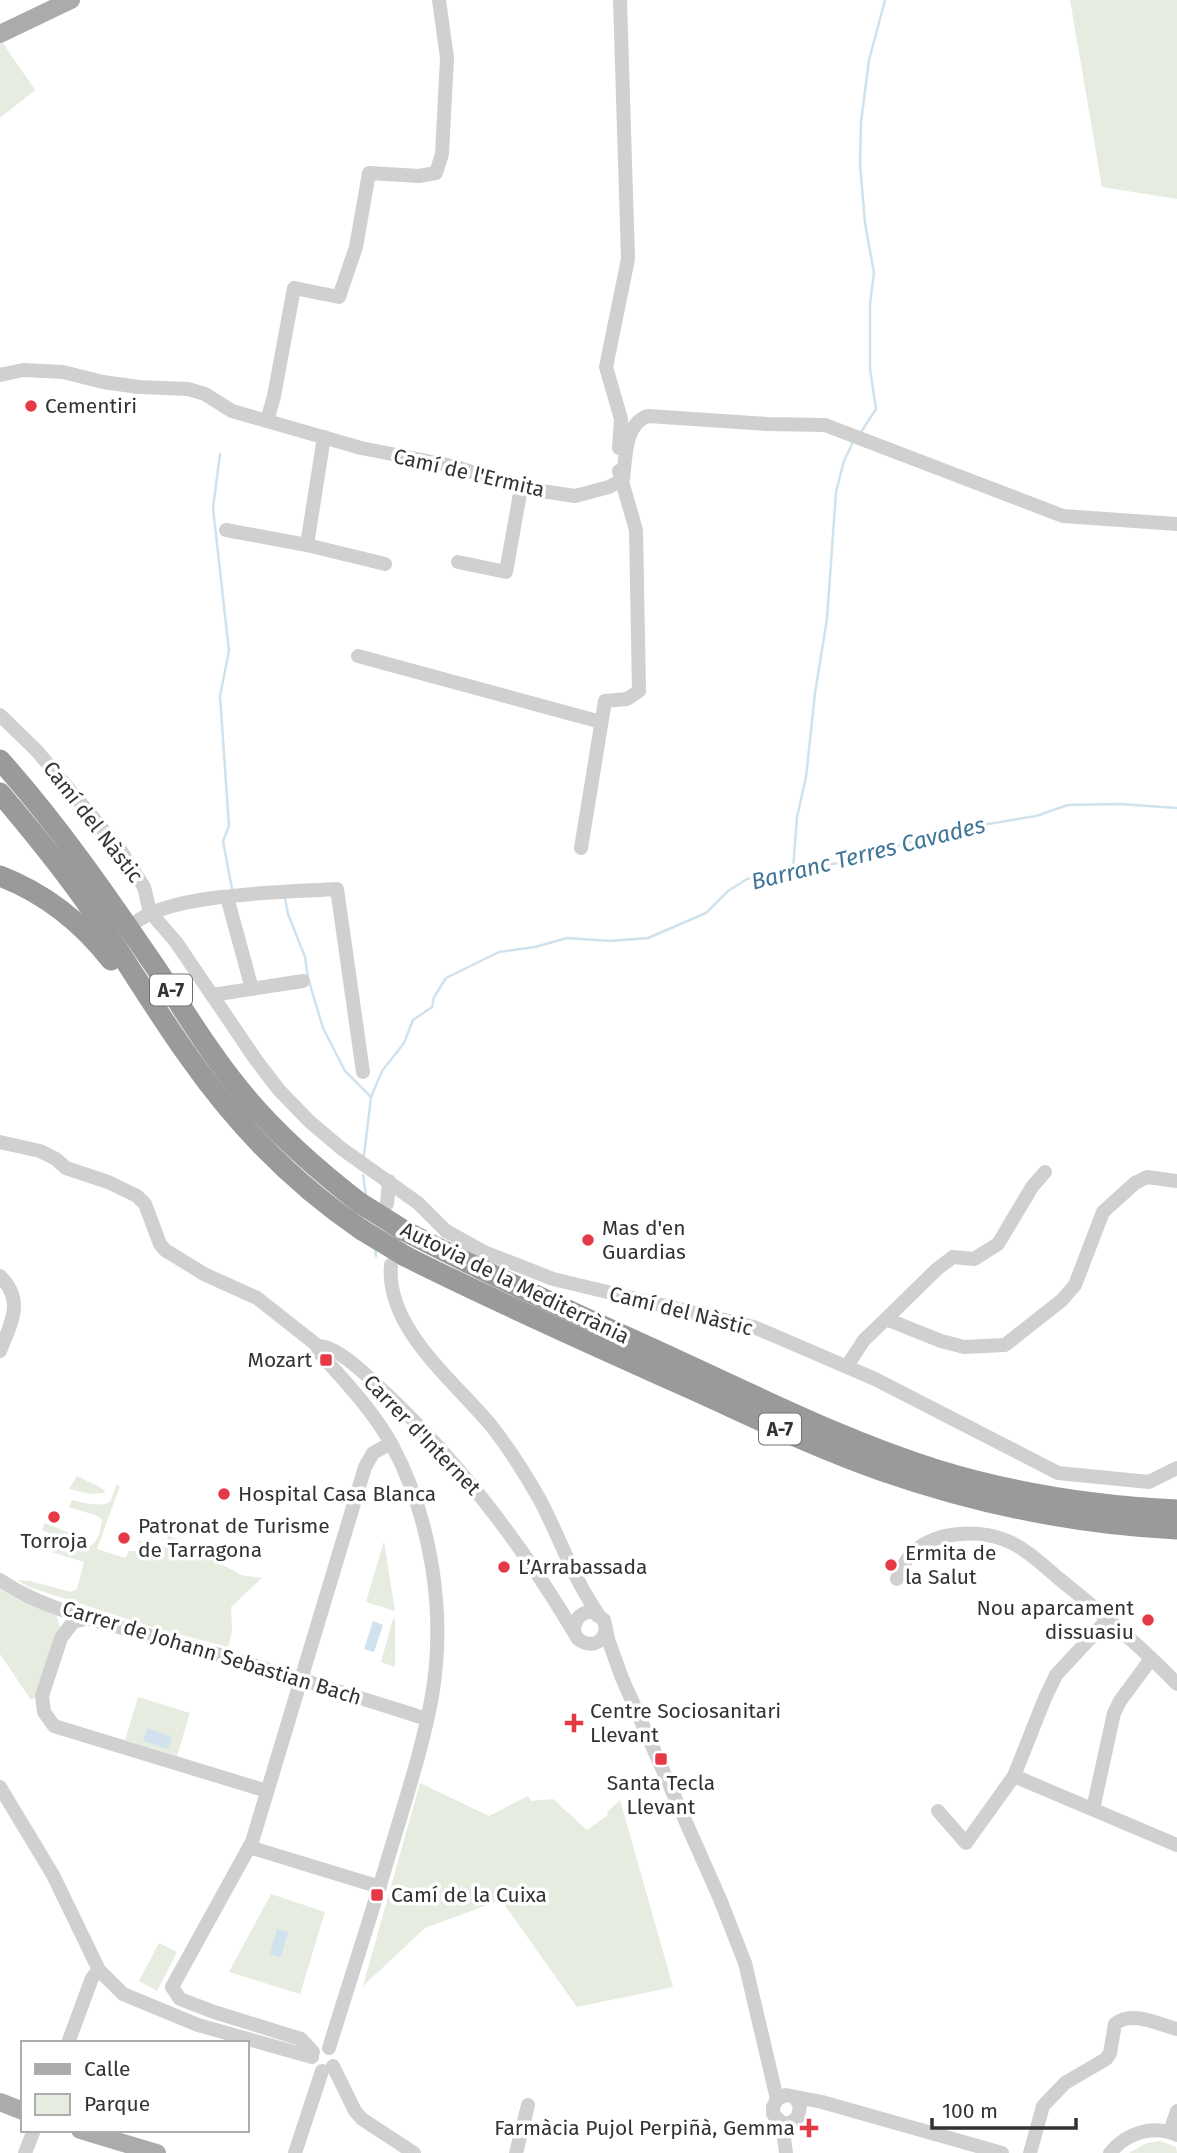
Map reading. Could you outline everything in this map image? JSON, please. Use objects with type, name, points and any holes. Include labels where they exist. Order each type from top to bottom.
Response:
[{"type":"highway","name":"Autovia de la Mediterrània","points":[[0,760],[48,817],[104,893],[240,1090],[284,1139],[360,1203],[403,1230],[494,1276],[824,1428],[887,1453],[998,1486],[1074,1502],[1177,1508]]},
{"type":"highway","name":"Autovia de la Mediterrània","points":[[0,793],[32,830],[94,913],[189,1058],[226,1105],[269,1154],[313,1194],[398,1261],[469,1288],[790,1433],[881,1471],[987,1503],[1068,1519],[1177,1529]]},
{"type":"highway","points":[[0,876],[61,909],[83,928],[189,1058]]},
{"type":"main road","points":[[0,34],[71,0]]},
{"type":"main road","points":[[0,2102],[21,2111]]},
{"type":"main road","points":[[87,2132],[157,2153]]},
{"type":"street","points":[[267,421],[294,288],[339,297],[356,247],[369,173],[419,176],[436,173],[442,154],[447,58],[439,0]]},
{"type":"street","points":[[581,848],[605,701],[627,699],[639,691],[636,530],[623,479],[617,467],[621,419],[606,367],[628,259],[620,0]]},
{"type":"street","name":"Camí de l'Ermita","points":[[0,375],[23,370],[63,372],[139,387],[188,389],[205,394],[232,411],[361,448],[453,466],[521,488],[575,496],[609,487],[623,479]]},
{"type":"street","points":[[623,479],[630,431],[638,419],[648,416],[825,425],[1063,516],[1177,524]]},
{"type":"street","points":[[307,545],[324,437]]},
{"type":"street","points":[[457,562],[506,572],[521,488]]},
{"type":"street","points":[[226,530],[307,545],[385,564]]},
{"type":"street","points":[[358,656],[601,722]]},
{"type":"street","name":"Camí del Nàstic","points":[[0,715],[37,751],[121,851],[144,887],[144,916],[176,942],[279,1090],[309,1121],[342,1149],[418,1203],[446,1231],[484,1252],[553,1279],[754,1327],[847,1366],[1058,1473],[1149,1482],[1170,1478],[1177,1468]]},
{"type":"street","points":[[144,916],[227,897],[337,889],[363,1072]]},
{"type":"street","points":[[227,897],[252,989]]},
{"type":"street","points":[[212,995],[303,981]]},
{"type":"street","points":[[0,1142],[40,1151],[66,1168],[108,1182],[137,1196],[145,1204],[160,1244],[165,1250],[204,1274],[257,1298],[318,1346],[318,1351],[362,1400],[391,1443],[413,1492],[423,1522],[432,1567],[437,1626],[436,1665],[427,1719],[380,1887],[329,2048]]},
{"type":"street","points":[[847,1366],[864,1340],[937,1269],[953,1257],[974,1259],[998,1244],[1032,1187],[1045,1172]]},
{"type":"street","points":[[886,1319],[941,1341],[964,1347],[1005,1345],[1062,1300],[1074,1285],[1103,1213],[1121,1195],[1135,1182],[1147,1177],[1177,1181]]},
{"type":"street","points":[[387,1204],[389,1181]]},
{"type":"street","points":[[398,1261],[392,1289],[405,1321],[421,1349],[492,1427],[511,1453],[539,1499],[583,1592],[604,1620],[622,1678],[720,1899],[745,1963],[777,2099],[773,2112],[782,2123],[786,2153]]},
{"type":"street","points":[[0,1276],[15,1305],[14,1315],[0,1351]]},
{"type":"street","name":"Carrer d'Internet","points":[[318,1346],[326,1346],[358,1368],[437,1443],[493,1509],[561,1610],[577,1621]]},
{"type":"street","points":[[391,1443],[373,1453],[365,1467],[249,1847],[172,1987],[180,1999],[300,2039],[313,2055],[313,2065],[328,2069],[362,2119],[414,2153]]},
{"type":"street","points":[[897,1579],[906,1560],[917,1548],[939,1538],[984,1534],[1007,1541],[1036,1559],[1108,1619],[1177,1684]]},
{"type":"street","name":"Carrer de Johann Sebastian Bach","points":[[0,1580],[24,1595],[91,1618],[302,1679],[427,1719]]},
{"type":"street","points":[[583,1592],[577,1621],[581,1642],[591,1644],[606,1655],[622,1678]]},
{"type":"street","points":[[577,1621],[589,1612],[598,1614]]},
{"type":"street","points":[[91,1618],[73,1622],[61,1638],[42,1696],[44,1712],[54,1726],[267,1791]]},
{"type":"street","points":[[938,1811],[966,1843],[1014,1776],[1056,1675],[1108,1619]]},
{"type":"street","points":[[591,1644],[600,1641],[606,1629]]},
{"type":"street","points":[[1093,1809],[1114,1713],[1151,1659]]},
{"type":"street","points":[[1014,1776],[1177,1845]]},
{"type":"street","points":[[0,1787],[53,1875],[99,1970],[123,1994],[198,2025],[313,2055]]},
{"type":"street","points":[[249,1847],[380,1887]]},
{"type":"street","points":[[69,2041],[92,1978],[99,1970]]},
{"type":"street","points":[[1030,2153],[1043,2106],[1065,2083],[1106,2059],[1110,2053],[1115,2024],[1121,2018],[1130,2017],[1177,2029]]},
{"type":"street","points":[[295,2153],[335,2056],[329,2048],[320,2047],[313,2055]]},
{"type":"street","points":[[777,2099],[786,2095],[822,2102],[955,2147],[1002,2153]]},
{"type":"street","points":[[782,2123],[790,2123],[798,2117],[801,2110],[796,2099]]},
{"type":"street","points":[[516,2153],[528,2105]]},
{"type":"street","points":[[1110,2153],[1124,2139],[1139,2132],[1173,2133],[1177,2111]]},
{"type":"street","points":[[24,2153],[33,2132]]},
{"type":"green space","points":[[1070,0],[1177,0],[1177,199],[1102,187]]},
{"type":"green space","points":[[0,39],[35,90],[0,118]]},
{"type":"green space","points":[[77,1476],[105,1490],[104,1493],[91,1494],[69,1489]]},
{"type":"green space","points":[[116,1485],[120,1486],[97,1549],[125,1558],[129,1551],[137,1551],[139,1541],[167,1547],[168,1535],[241,1575],[262,1578],[231,1607],[232,1632],[228,1647],[152,1627],[29,1587],[17,1580],[71,1592],[77,1589],[84,1562],[52,1552],[55,1544],[81,1548],[93,1544],[102,1520],[98,1516],[69,1507],[72,1500],[105,1504],[112,1497]]},
{"type":"green space","points":[[45,1523],[87,1539],[58,1537],[42,1530]]},
{"type":"green space","points":[[384,1541],[395,1611],[366,1602]]},
{"type":"green space","points":[[0,1589],[17,1599],[56,1613],[60,1628],[39,1695],[31,1700],[0,1654]]},
{"type":"green space","points":[[395,1619],[395,1667],[381,1662]]},
{"type":"green space","points":[[138,1697],[190,1713],[177,1756],[125,1740]]},
{"type":"green space","points":[[420,1783],[489,1816],[528,1796],[531,1801],[553,1799],[587,1830],[608,1815],[607,1812],[620,1800],[673,1987],[577,2007],[501,1900],[425,1928],[363,1986]]},
{"type":"green space","points":[[271,1894],[325,1912],[300,1994],[229,1972]]},
{"type":"green space","points":[[159,1943],[177,1952],[157,1991],[139,1981]]},
{"type":"green space","points":[[1160,2141],[1176,2147],[1177,2153],[1129,2153],[1147,2143]]},
{"type":"water","points":[[373,1621],[383,1625],[374,1652],[364,1649]]},
{"type":"water","points":[[147,1728],[172,1737],[168,1749],[143,1741]]},
{"type":"water","points":[[277,1929],[288,1932],[281,1957],[270,1954]]},
{"type":"waterway","points":[[861,432],[876,409],[870,369],[870,304],[874,273],[865,223],[860,164],[861,122],[869,60],[885,0]]},
{"type":"waterway","points":[[793,869],[797,817],[806,777],[815,693],[827,619],[836,492],[844,461],[853,442]]},
{"type":"waterway","points":[[220,454],[213,508],[229,651],[220,696],[229,826],[223,841],[232,889]]},
{"type":"waterway","name":"Barranc Terres Cavades","points":[[364,1155],[371,1097],[382,1071],[404,1043],[413,1020],[432,1007],[434,997],[446,978],[499,952],[535,947],[567,938],[610,941],[648,938],[706,913],[728,891],[747,879],[782,869],[841,863],[952,830],[1036,816],[1068,805],[1120,804],[1177,808]]},
{"type":"waterway","points":[[285,898],[288,914],[305,957],[308,978],[323,1028],[345,1071],[371,1097]]},
{"type":"waterway","name":"Barranc Terres Cavades","points":[[363,1175],[366,1196]]},
{"type":"waterway","name":"Barranc Terres Cavades","points":[[375,1247],[376,1256]]},
{"type":"place","name":"Cementiri","points":[[31,406]]},
{"type":"place","name":"Mas d'en Guardias","points":[[588,1240]]},
{"type":"place","name":"Mozart","points":[[326,1360]]},
{"type":"place","name":"Hospital Casa Blanca","points":[[224,1494]]},
{"type":"place","name":"Torroja","points":[[54,1517]]},
{"type":"place","name":"Patronat de Turisme de Tarragona","points":[[124,1538]]},
{"type":"place","name":"Ermita de la Salut","points":[[891,1565]]},
{"type":"place","name":"L’Arrabassada","points":[[504,1567]]},
{"type":"place","name":"Nou aparcament dissuasiu","points":[[1148,1620]]},
{"type":"place","name":"Centre Sociosanitari Llevant","points":[[574,1723]]},
{"type":"place","name":"Santa Tecla Llevant","points":[[661,1759]]},
{"type":"place","name":"Camí de la Cuixa","points":[[377,1895]]},
{"type":"place","name":"Farmàcia Pujol Perpiñà, Gemma","points":[[809,2128]]}]
